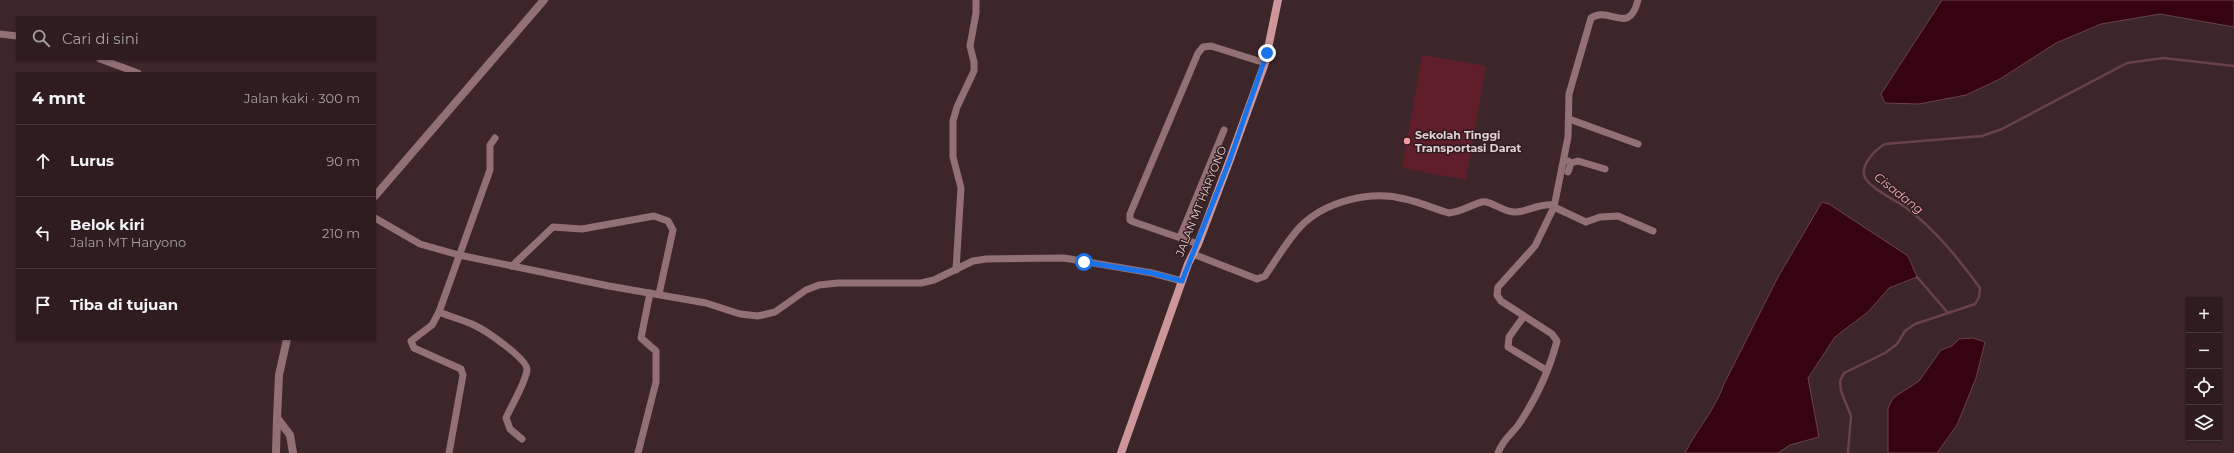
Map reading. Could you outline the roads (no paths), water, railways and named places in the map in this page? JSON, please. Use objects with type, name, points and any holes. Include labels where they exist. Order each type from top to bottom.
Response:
[{"type":"main road","name":"JALAN MT HARYONO","points":[[1121,453],[1182,281],[1198,244],[1265,63],[1278,0]]},
{"type":"street","points":[[376,195],[544,0]]},
{"type":"street","points":[[956,270],[961,188],[953,156],[953,121],[957,107],[974,71],[974,62],[970,46],[976,13],[976,0]]},
{"type":"street","points":[[1498,453],[1504,439],[1521,421],[1546,370],[1557,339],[1501,301],[1497,295],[1498,287],[1535,246],[1554,206],[1568,137],[1570,94],[1591,18],[1598,15],[1624,20],[1634,12],[1638,0]]},
{"type":"street","points":[[0,34],[16,36]]},
{"type":"street","points":[[1198,244],[1134,222],[1130,220],[1130,214],[1198,53],[1203,47],[1211,46],[1265,63]]},
{"type":"street","points":[[103,60],[135,72]]},
{"type":"street","points":[[1569,119],[1638,144]]},
{"type":"street","points":[[1180,237],[1224,130]]},
{"type":"street","points":[[449,453],[464,375],[461,369],[434,358],[411,345],[411,340],[432,325],[439,312],[490,170],[490,145],[495,138]]},
{"type":"street","points":[[1563,159],[1571,163],[1578,162],[1605,169]]},
{"type":"street","points":[[1568,172],[1571,163]]},
{"type":"street","points":[[1193,254],[1257,279],[1265,276],[1300,226],[1332,206],[1350,200],[1388,196],[1405,198],[1449,213],[1456,212],[1482,202],[1488,203],[1503,211],[1514,212],[1526,211],[1538,205],[1554,206],[1586,222],[1600,217],[1618,216],[1653,231]]},
{"type":"street","points":[[512,266],[553,227],[565,226],[582,229],[654,216],[668,221],[672,230],[658,294]]},
{"type":"street","points":[[376,219],[420,244],[459,255],[706,303],[740,314],[758,316],[775,312],[806,290],[820,286],[838,283],[921,283],[934,280],[972,261],[986,259],[1064,258],[1152,273],[1182,281]]},
{"type":"street","points":[[638,453],[657,370],[656,350],[641,338],[650,293]]},
{"type":"street","points":[[439,312],[475,326],[511,349],[525,363],[527,369],[523,384],[506,418],[510,429],[522,439]]},
{"type":"street","points":[[1524,316],[1509,336],[1508,347],[1546,370]]},
{"type":"street","points":[[276,453],[276,418],[279,375],[287,340]]},
{"type":"street","points":[[276,418],[290,435],[293,453]]},
{"type":"waterway","name":"Cisadang","points":[[1848,453],[1851,416],[1841,391],[1840,381],[1844,373],[1885,353],[1897,344],[1905,331],[1915,324],[1975,304],[1979,297],[1980,288],[1955,255],[1936,234],[1905,207],[1876,189],[1866,180],[1864,175],[1865,166],[1873,153],[1885,144],[1982,136],[2002,129],[2127,63],[2163,58],[2234,66]]},
{"type":"waterway","points":[[1917,277],[1948,313]]},
{"type":"place","name":"Sekolah Tinggi Transportasi Darat","points":[[1407,141]]}]
